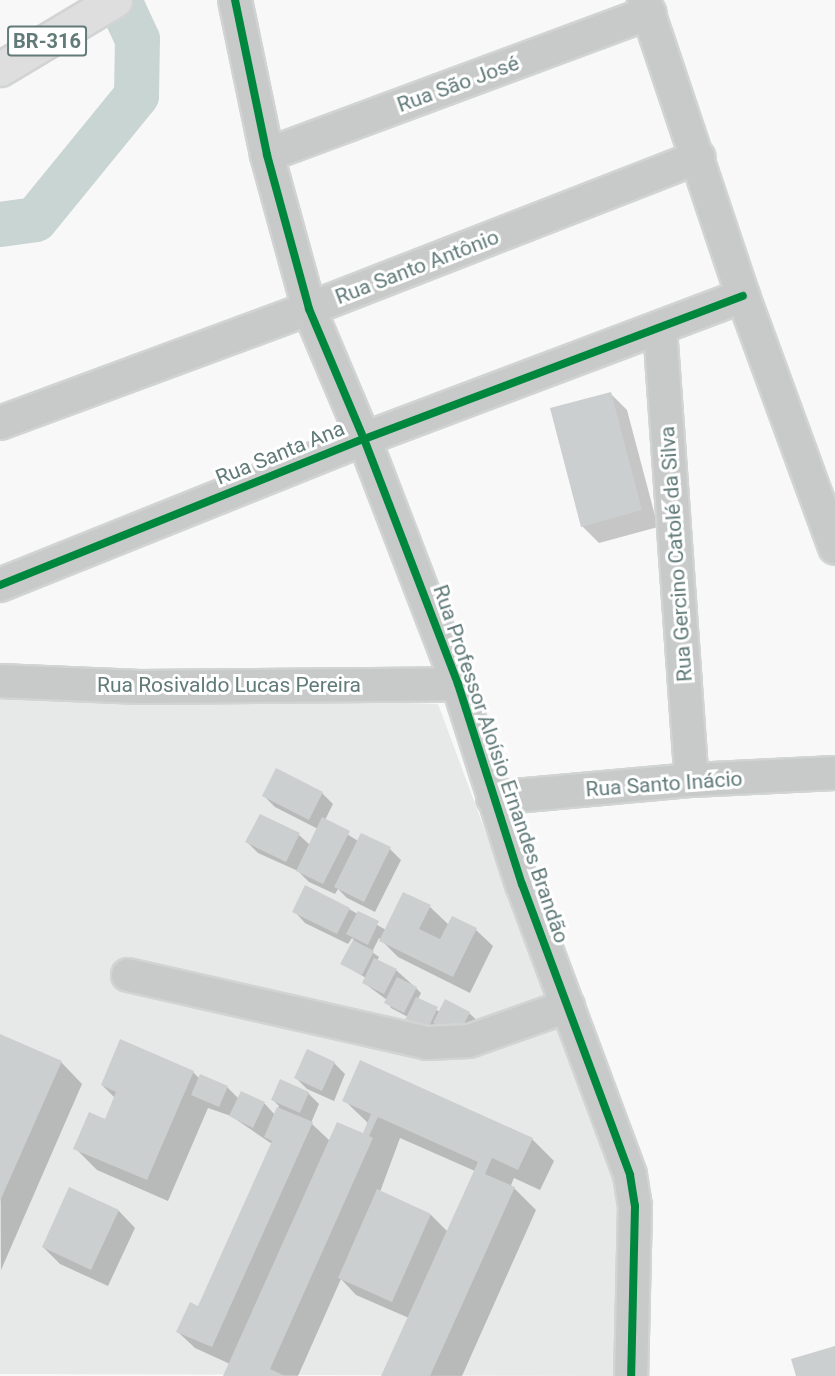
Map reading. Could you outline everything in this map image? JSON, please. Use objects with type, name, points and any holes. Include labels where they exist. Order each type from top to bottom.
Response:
[{"type":"highway","name":"BR-316","points":[[0,69],[104,7]]},
{"type":"street","name":"Rua Professor Aloísio Ernandes Brandão","points":[[235,0],[267,155],[309,309],[364,439],[458,684],[493,798],[630,1174],[635,1206],[631,1376]]},
{"type":"street","name":"Rua São José","points":[[267,155],[646,7]]},
{"type":"street","points":[[646,7],[743,296],[835,548]]},
{"type":"street","name":"Rua Santo Antônio","points":[[0,423],[309,309],[698,157]]},
{"type":"street","name":"Rua Santa Ana","points":[[0,585],[364,439],[743,296]]},
{"type":"street","name":"Rua Gercino Catolé da Silva","points":[[660,328],[692,780]]},
{"type":"street","name":"Rua Rosivaldo Lucas Pereira","points":[[0,681],[140,687],[458,684]]},
{"type":"street","name":"Rua Santo Inácio","points":[[493,798],[692,780],[835,773]]},
{"type":"street","points":[[128,975],[427,1043],[469,1041],[568,1006]]},
{"type":"shaded area","points":[[0,689],[438,704],[622,1199],[617,1376],[0,1374]]},
{"type":"building","points":[[611,392],[642,510],[581,527],[550,408]]},
{"type":"building","points":[[276,768],[323,792],[309,820],[262,796]]},
{"type":"building","points":[[260,814],[300,833],[286,862],[245,842]]},
{"type":"building","points":[[322,817],[350,831],[323,884],[296,871]]},
{"type":"building","points":[[361,833],[391,847],[364,902],[334,887]]},
{"type":"building","points":[[305,885],[350,908],[337,934],[292,912]]},
{"type":"building","points":[[403,892],[431,905],[419,929],[440,939],[452,916],[477,928],[453,977],[379,941]]},
{"type":"building","points":[[358,911],[379,921],[368,945],[346,934]]},
{"type":"building","points":[[353,940],[374,951],[362,975],[340,964]]},
{"type":"building","points":[[374,958],[397,969],[384,994],[362,983]]},
{"type":"building","points":[[397,977],[417,987],[404,1013],[384,1003]]},
{"type":"building","points":[[416,997],[438,1007],[427,1031],[405,1020]]},
{"type":"building","points":[[445,999],[470,1012],[458,1036],[433,1023]]},
{"type":"building","points":[[0,1034],[62,1061],[0,1201]]},
{"type":"building","points":[[120,1039],[194,1071],[147,1180],[73,1149],[89,1112],[105,1119],[116,1092],[101,1085]]},
{"type":"building","points":[[307,1049],[335,1062],[322,1091],[294,1078]]},
{"type":"building","points":[[360,1060],[533,1138],[518,1170],[492,1158],[485,1174],[515,1187],[430,1376],[381,1376],[478,1162],[378,1117],[369,1136],[373,1138],[270,1369],[285,1376],[223,1376],[337,1122],[363,1133],[371,1114],[342,1101]]},
{"type":"building","points":[[200,1074],[228,1086],[219,1107],[191,1095]]},
{"type":"building","points":[[280,1079],[309,1092],[300,1113],[271,1100]]},
{"type":"building","points":[[241,1091],[265,1102],[253,1128],[229,1116]]},
{"type":"building","points":[[277,1107],[313,1122],[212,1347],[176,1332],[190,1302],[198,1306],[272,1141],[264,1137]]},
{"type":"building","points":[[69,1187],[119,1210],[91,1270],[42,1247]]},
{"type":"building","points":[[377,1189],[431,1214],[392,1302],[338,1278]]},
{"type":"building","points":[[835,1346],[835,1376],[796,1376],[791,1359]]},
{"type":"waterway","points":[[0,224],[35,219],[136,95],[137,39],[119,0]]},
{"type":"cycle path","points":[[235,0],[267,155],[309,309],[364,439],[458,684],[522,884],[630,1175],[635,1206],[631,1376]]},
{"type":"cycle path","points":[[0,585],[364,439],[743,296]]}]
